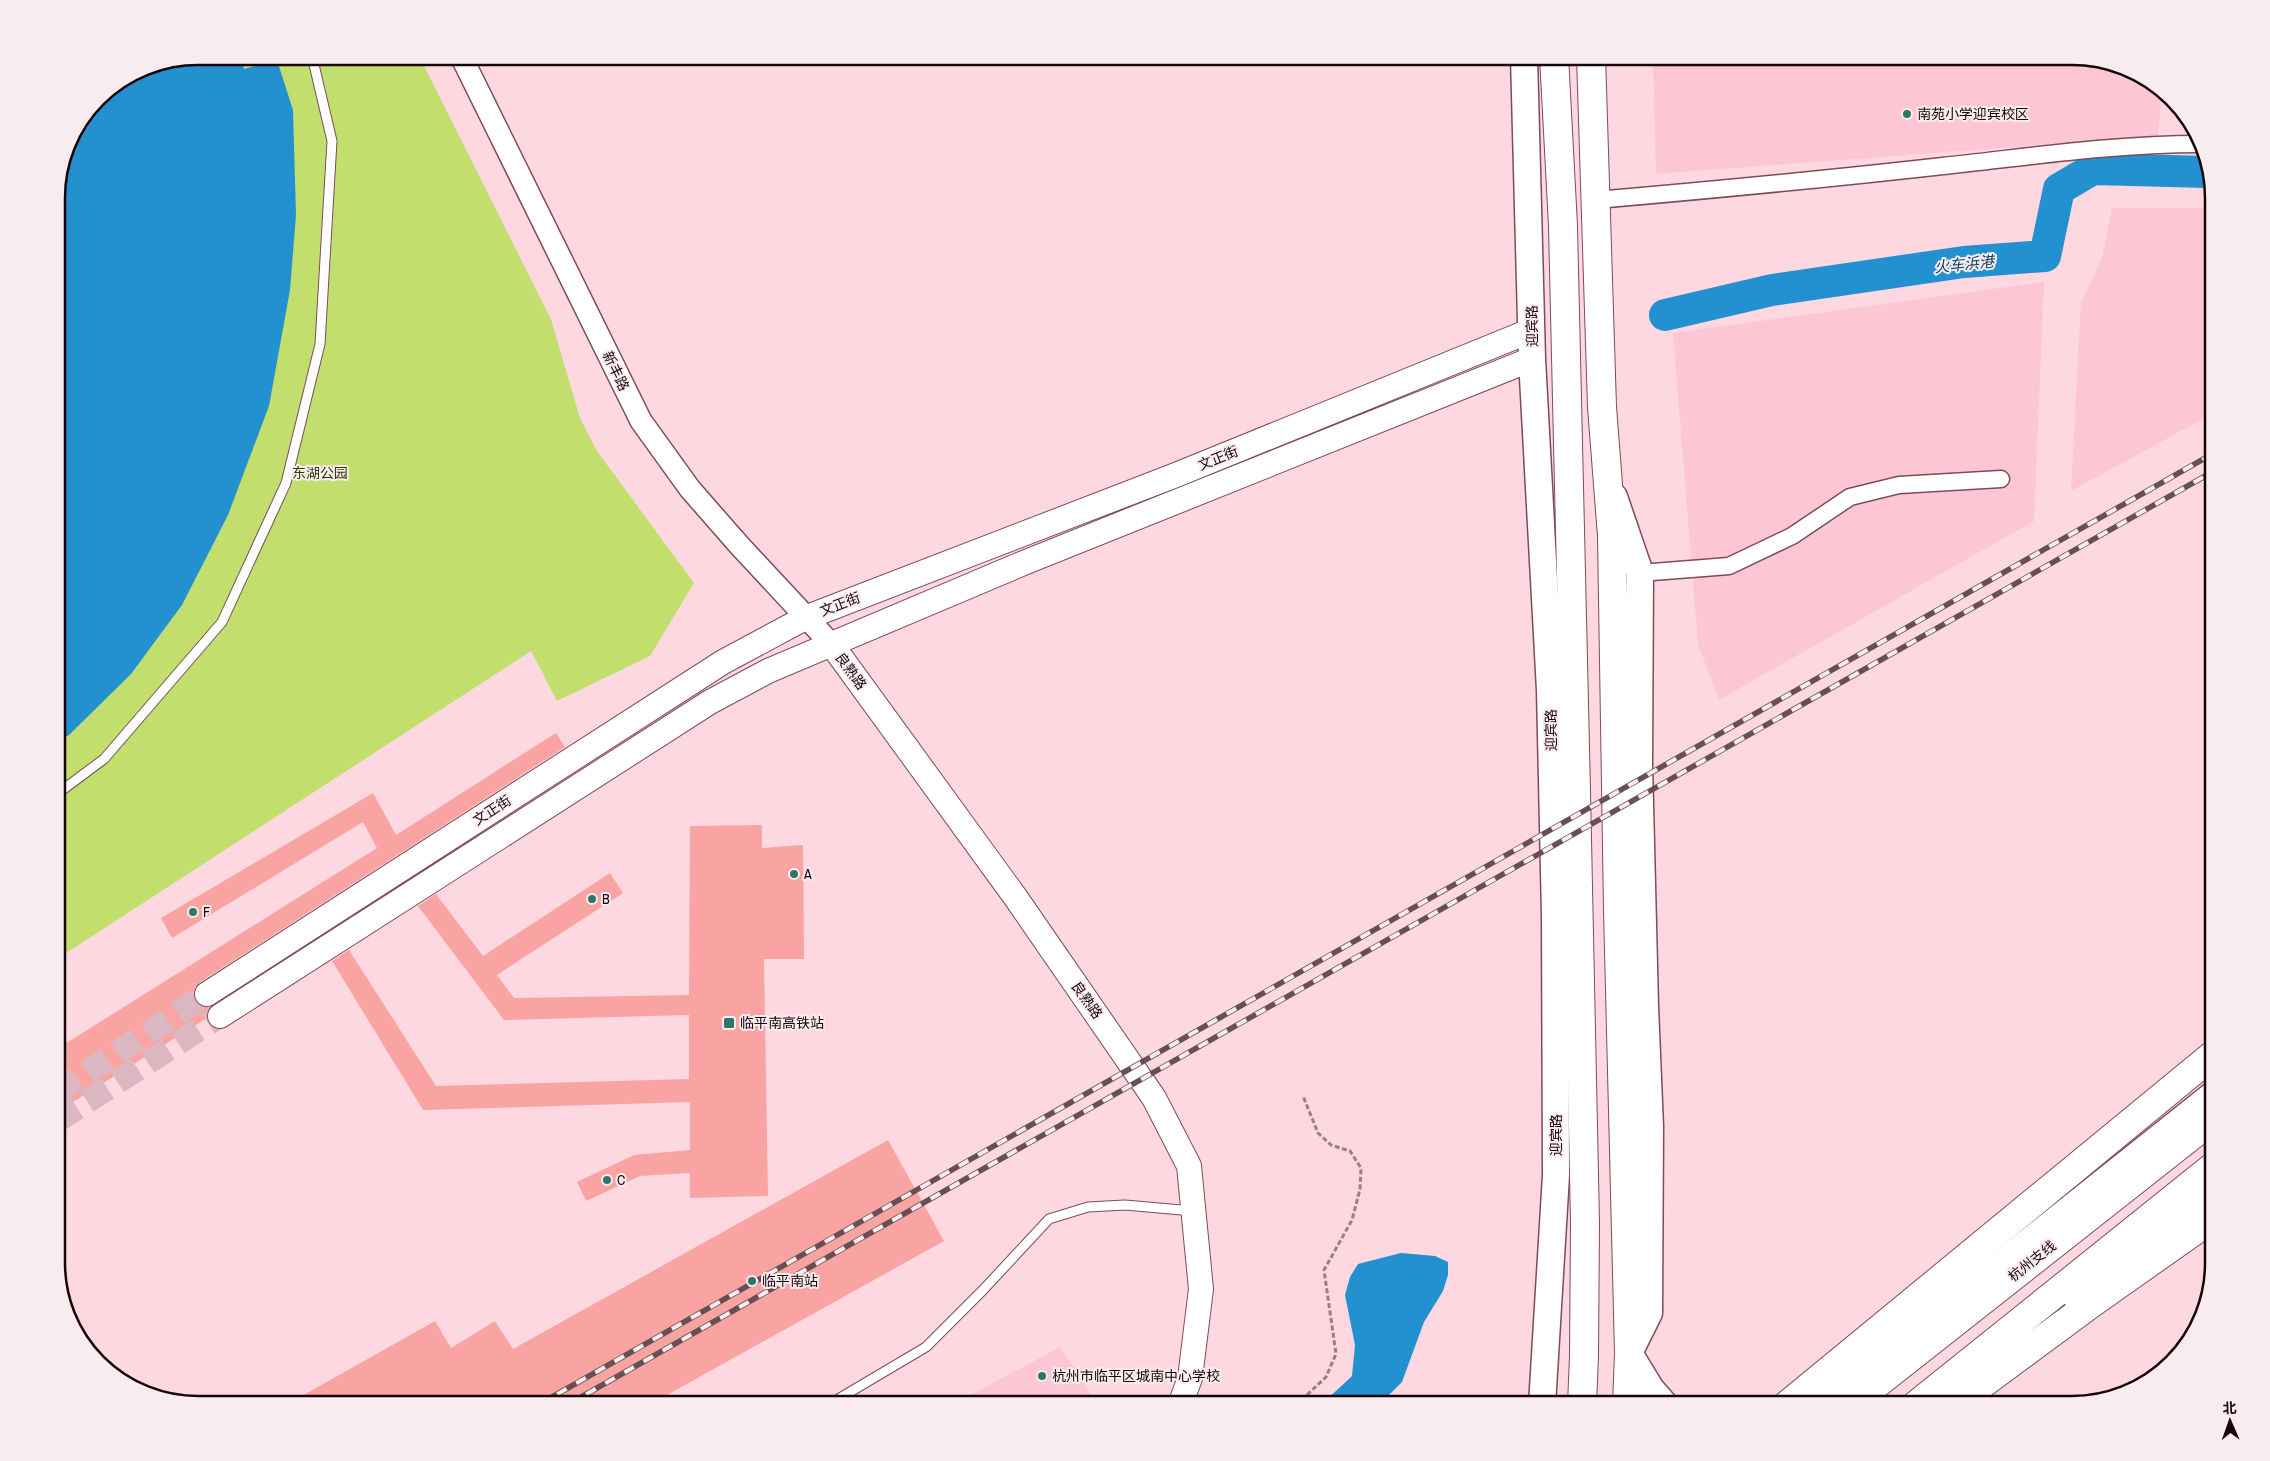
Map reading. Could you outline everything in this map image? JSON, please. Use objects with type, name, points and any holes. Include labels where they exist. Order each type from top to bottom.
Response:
[{"type":"highway","name":"迎宾路","points":[[1554,65],[1563,226],[1576,811],[1584,1223],[1582,1396]]},
{"type":"highway","points":[[1591,65],[1602,407],[1612,536],[1618,900],[1629,1353],[1628,1396]]},
{"type":"highway","points":[[1798,1396],[2205,1061]]},
{"type":"highway","name":"杭州支线","points":[[1841,1396],[2205,1125]]},
{"type":"highway","points":[[1927,1396],[2205,1173]]},
{"type":"highway","points":[[1966,1396],[2092,1302],[2205,1223]]},
{"type":"main road","name":"迎宾路","points":[[1524,65],[1532,359],[1550,690],[1555,916],[1556,1175],[1543,1396]]},
{"type":"main road","name":"文正街","points":[[208,994],[723,662],[805,618],[1176,475],[1532,330]]},
{"type":"main road","name":"文正街","points":[[220,1016],[710,702],[768,671],[1026,562],[1532,359]]},
{"type":"main road","points":[[1608,480],[1640,573],[1639,762],[1650,1127],[1648,1312],[1629,1353],[1657,1396]]},
{"type":"main road","name":"良熟路","points":[[832,645],[1016,898],[1154,1098],[1189,1166],[1201,1289],[1190,1378],[1183,1396]]},
{"type":"main road","points":[[1840,1396],[2205,1101]]},
{"type":"main road","points":[[1952,1396],[2205,1200]]},
{"type":"street","name":"新丰路","points":[[465,65],[641,421],[690,489],[805,618],[832,645]]},
{"type":"street","points":[[1596,200],[1751,187],[2057,154],[2168,144],[2193,144]]},
{"type":"street","points":[[1640,573],[1729,566],[1792,536],[1850,497],[1899,486],[2002,478]]},
{"type":"lane","points":[[65,787],[104,759],[222,622],[286,483],[320,344],[332,140],[314,65]]},
{"type":"lane","points":[[843,1396],[926,1347],[983,1290],[1050,1218],[1088,1207],[1125,1205],[1194,1211]]},
{"type":"path","points":[[1303,1096],[1318,1133],[1331,1144],[1350,1151],[1361,1168],[1360,1189],[1352,1220],[1324,1270],[1336,1354],[1326,1377],[1306,1396]]},
{"type":"shaded area","name":"南苑小学迎宾校区","points":[[1653,65],[2089,66],[2123,75],[2146,87],[2161,99],[2158,136],[1656,174]]},
{"type":"shaded area","points":[[2112,208],[2205,208],[2205,418],[2071,491],[2081,303],[2102,258]]},
{"type":"shaded area","points":[[2044,282],[2034,521],[1719,700],[1698,644],[1673,333]]},
{"type":"shaded area","name":"杭州市临平区城南中心学校","points":[[1060,1347],[1092,1396],[969,1396]]},
{"type":"green space","name":"东湖公园","points":[[189,65],[424,65],[551,319],[580,418],[597,451],[694,583],[650,656],[557,701],[531,651],[65,954],[65,189],[75,147],[93,117],[110,98],[147,75]]},
{"type":"water","points":[[189,65],[243,65],[244,69],[259,65],[279,65],[293,110],[296,215],[290,290],[269,406],[228,515],[182,605],[131,674],[65,737],[65,189],[75,147],[93,117],[110,98],[147,75]]},
{"type":"water","points":[[1401,1253],[1435,1256],[1448,1262],[1448,1275],[1443,1291],[1424,1322],[1402,1382],[1388,1396],[1331,1396],[1352,1376],[1355,1345],[1345,1295],[1350,1277],[1358,1264]]},
{"type":"building","points":[[556,733],[565,747],[200,982],[195,988],[193,995],[195,1001],[200,1006],[210,1007],[207,1018],[65,1107],[65,1044],[377,848],[363,822],[172,938],[161,918],[373,793],[396,835]]},
{"type":"building","points":[[762,825],[762,848],[803,845],[804,959],[764,959],[768,1196],[690,1198],[690,1173],[640,1176],[586,1201],[577,1182],[634,1155],[690,1150],[690,1102],[423,1110],[332,961],[349,950],[436,1086],[689,1079],[689,1015],[504,1020],[418,906],[436,894],[483,956],[610,873],[623,893],[497,975],[514,998],[689,995],[690,826]]},
{"type":"building","name":"临平南站","points":[[888,1140],[944,1241],[665,1396],[302,1396],[435,1321],[451,1348],[495,1321],[513,1349]]},
{"type":"waterway","name":"火车浜港","points":[[1665,315],[1772,290],[1964,262],[2045,256],[2059,189],[2093,169],[2202,172]]},
{"type":"tunnel","points":[[65,1087],[207,994]]},
{"type":"tunnel","points":[[65,1116],[220,1016]]},
{"type":"railway","points":[[554,1396],[2205,458]]},
{"type":"railway","points":[[583,1396],[2205,476]]},
{"type":"place","name":"南苑小学迎宾校区","points":[[1907,114]]},
{"type":"place","name":"A","points":[[794,874]]},
{"type":"place","name":"B","points":[[592,899]]},
{"type":"place","name":"F","points":[[193,912]]},
{"type":"place","name":"临平南高铁站","points":[[729,1023]]},
{"type":"place","name":"C","points":[[607,1180]]},
{"type":"place","name":"临平南站","points":[[752,1281]]},
{"type":"place","name":"杭州市临平区城南中心学校","points":[[1042,1376]]}]
